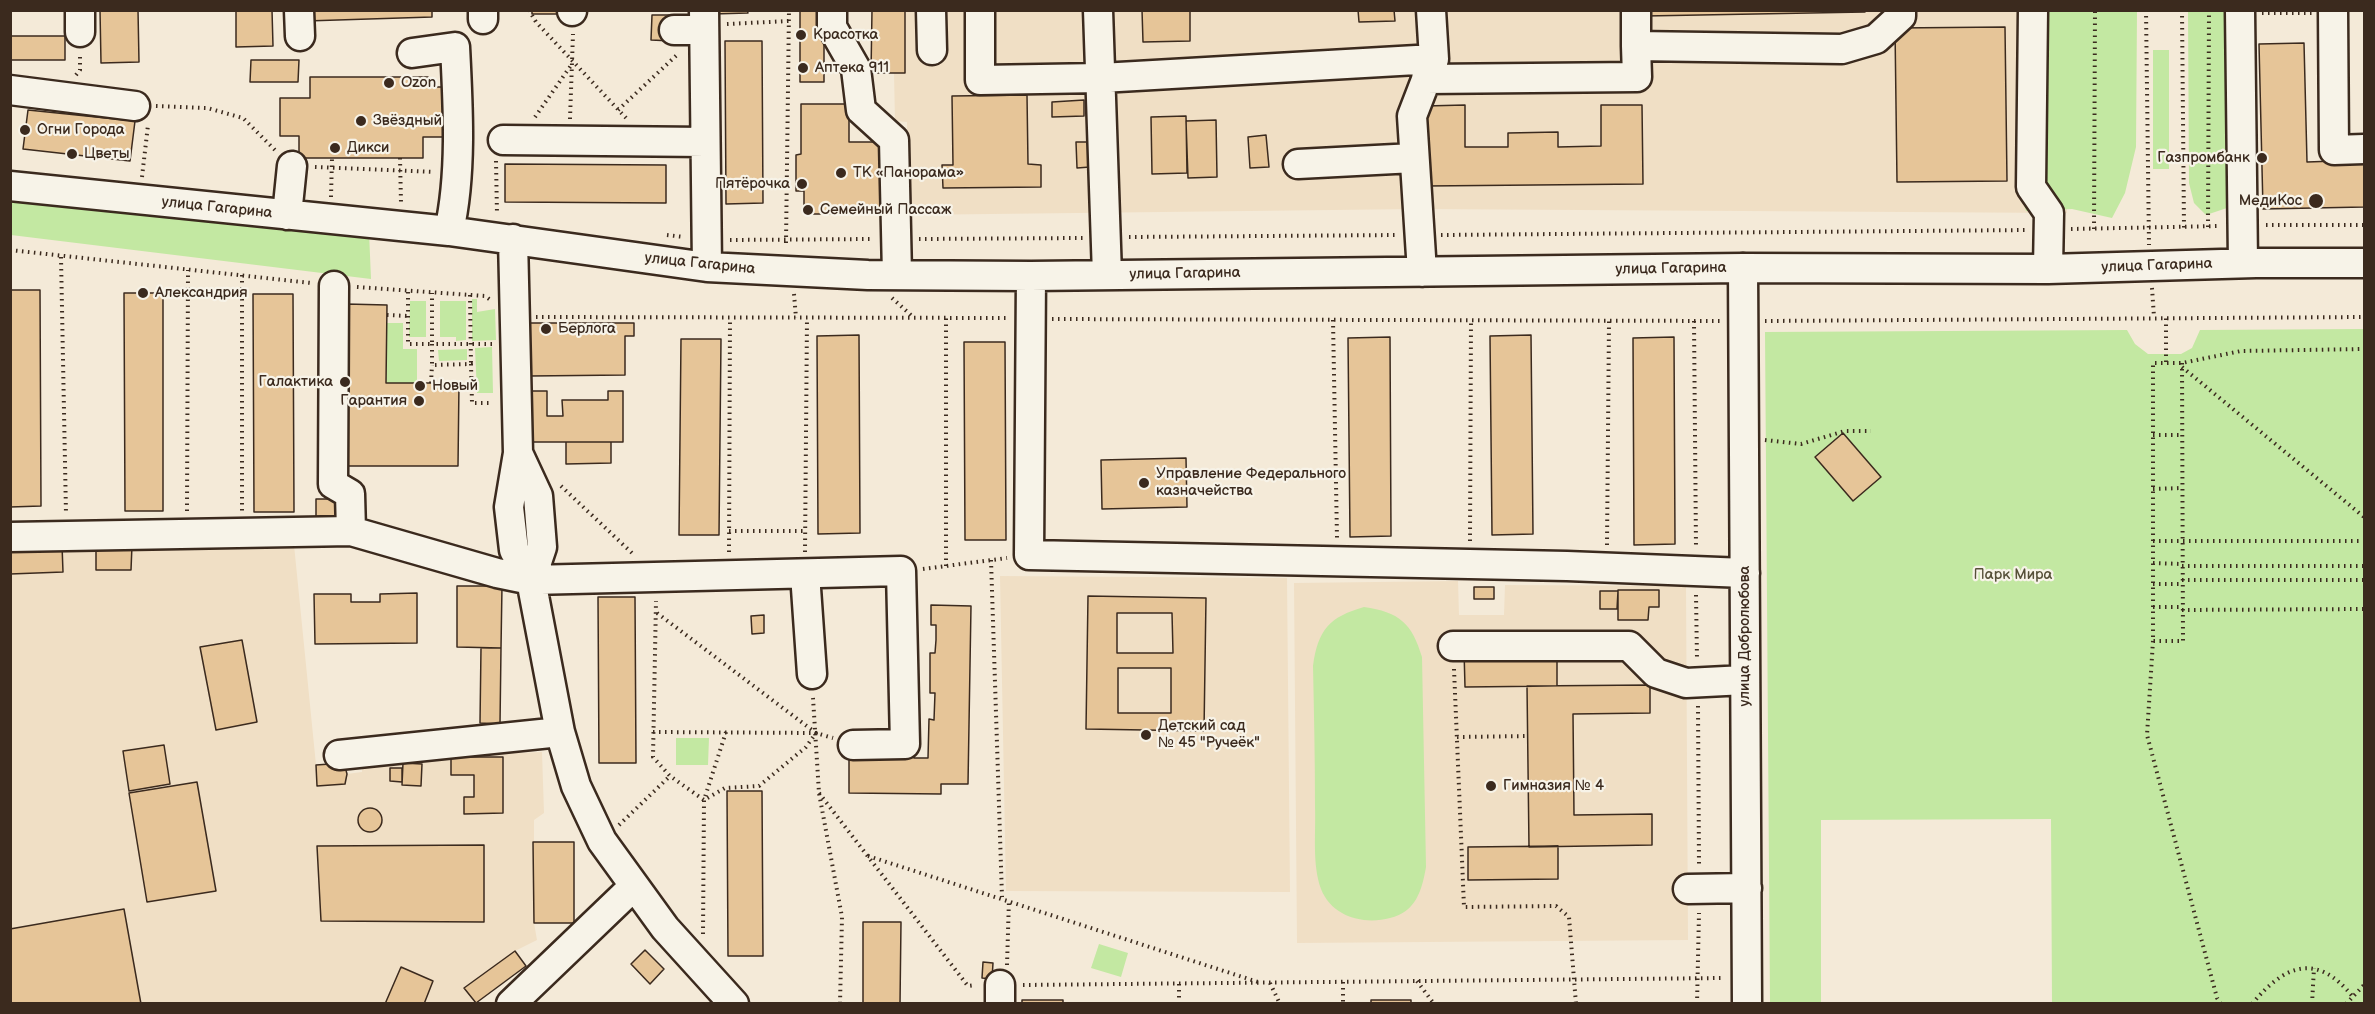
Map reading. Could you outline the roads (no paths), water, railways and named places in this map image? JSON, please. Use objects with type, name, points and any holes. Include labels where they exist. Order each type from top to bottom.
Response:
[{"type":"street","points":[[832,10],[832,27],[856,69],[861,110],[894,140],[897,275]]},
{"type":"street","points":[[931,10],[932,50]]},
{"type":"street","points":[[980,10],[980,80],[1430,69],[1637,77],[1636,10]]},
{"type":"street","points":[[1098,10],[1107,275]]},
{"type":"street","points":[[1422,272],[1412,116],[1430,69],[1431,10]]},
{"type":"street","points":[[1636,46],[1842,49],[1876,39],[1901,16],[1900,10]]},
{"type":"street","points":[[2032,10],[2031,187],[2049,213],[2048,269]]},
{"type":"street","points":[[2243,263],[2247,12]]},
{"type":"street","points":[[2333,12],[2334,150],[2364,149]]},
{"type":"street","points":[[674,30],[704,22],[707,253]]},
{"type":"street","points":[[412,53],[455,46],[458,105],[452,222]]},
{"type":"street","points":[[10,90],[144,110]]},
{"type":"street","points":[[511,140],[705,142]]},
{"type":"street","points":[[1298,164],[1414,158]]},
{"type":"street","points":[[288,206],[292,166]]},
{"type":"street","name":"улица Гагарина","points":[[10,186],[288,206],[452,222],[707,253],[793,272],[1031,276],[1743,268],[2048,269],[2364,262]]},
{"type":"street","points":[[505,228],[514,330],[518,453],[510,507],[514,550],[531,580],[560,732],[576,786],[602,842],[633,887],[734,1004]]},
{"type":"street","name":"улица Добролюбова","points":[[1743,268],[1747,991]]},
{"type":"street","points":[[1031,276],[1029,555],[1470,564],[1745,573]]},
{"type":"street","points":[[334,286],[333,484],[350,494],[351,531]]},
{"type":"street","points":[[10,537],[67,534],[351,531],[497,573],[531,580],[901,572],[905,744],[853,745]]},
{"type":"street","points":[[805,574],[812,674]]},
{"type":"street","points":[[1453,646],[1629,646],[1656,673],[1686,683],[1745,680]]},
{"type":"street","points":[[339,755],[560,732]]},
{"type":"street","points":[[511,1004],[633,887]]},
{"type":"street","points":[[1688,889],[1746,888]]},
{"type":"place","name":"Красотка","points":[[801,35]]},
{"type":"place","name":"Аптека 911","points":[[803,68]]},
{"type":"place","name":"Ozon","points":[[389,83]]},
{"type":"place","name":"Звёздный","points":[[361,121]]},
{"type":"place","name":"Огни Города","points":[[25,130]]},
{"type":"place","name":"Дикси","points":[[335,148]]},
{"type":"place","name":"Цветы","points":[[72,154]]},
{"type":"place","name":"Газпромбанк","points":[[2262,158]]},
{"type":"place","name":"ТК «Панорама»","points":[[841,173]]},
{"type":"place","name":"Пятёрочка","points":[[802,184]]},
{"type":"place","name":"МедиКос","points":[[2316,201]]},
{"type":"place","name":"Семейный Пассаж","points":[[808,210]]},
{"type":"place","name":"Александрия","points":[[143,293]]},
{"type":"place","name":"Берлога","points":[[546,329]]},
{"type":"place","name":"Галактика","points":[[345,382]]},
{"type":"place","name":"Новый","points":[[420,386]]},
{"type":"place","name":"Гарантия","points":[[419,401]]},
{"type":"place","name":"Управление Федерального казначейства","points":[[1144,483]]},
{"type":"place","name":"Детский сад № 45 \"Ручеёк\"","points":[[1146,735]]},
{"type":"place","name":"Гимназия № 4","points":[[1491,786]]},
{"type":"park label","name":"Парк Мира","points":[[2013,575]]}]
